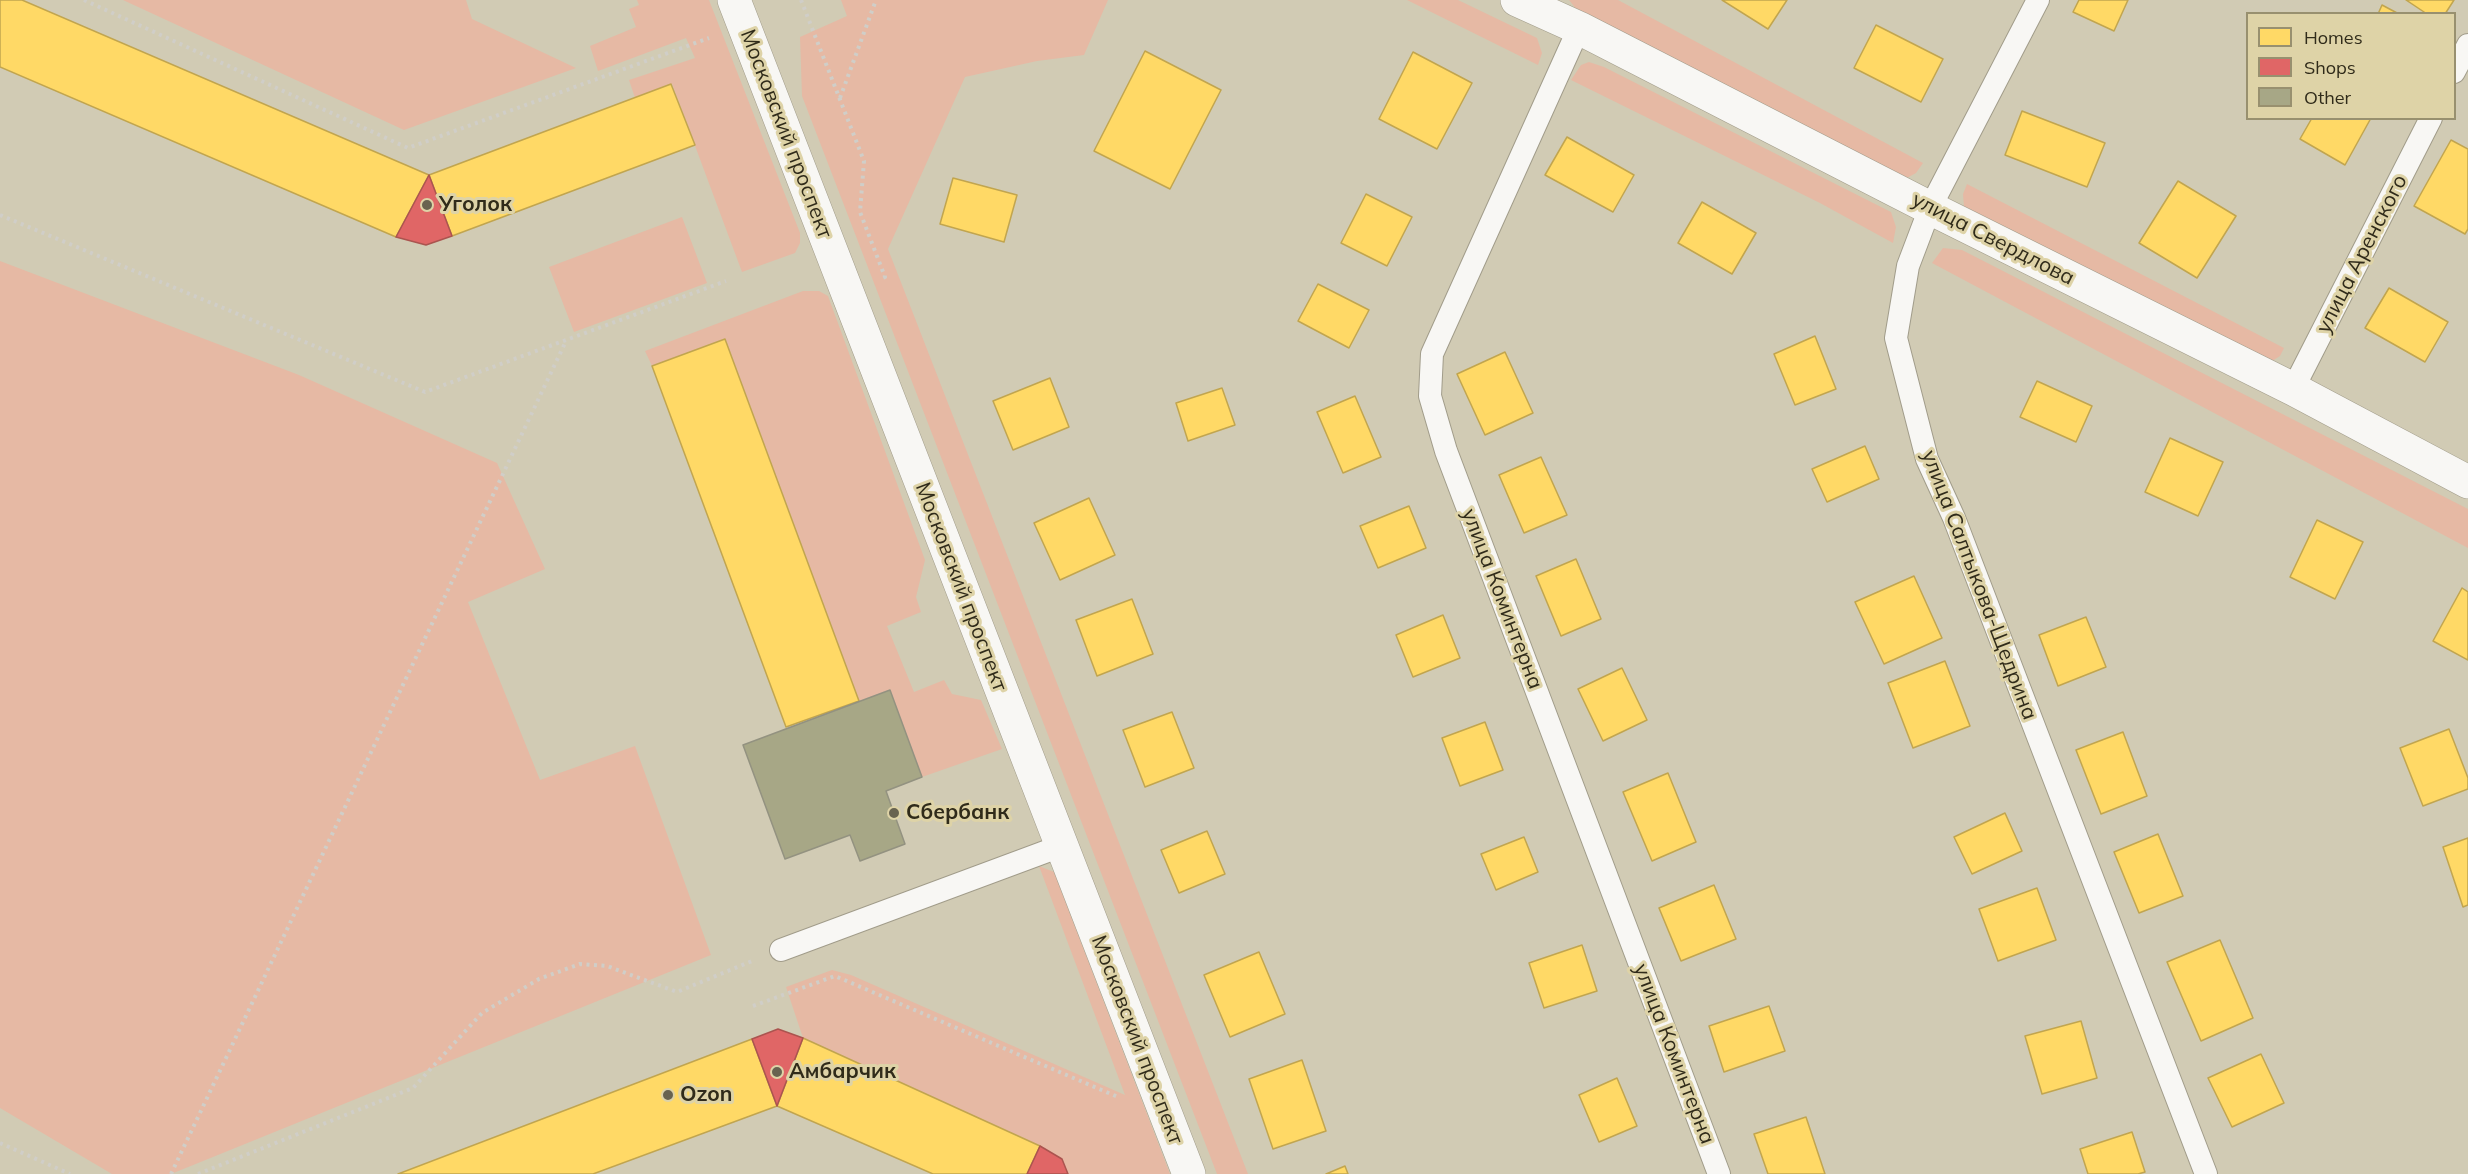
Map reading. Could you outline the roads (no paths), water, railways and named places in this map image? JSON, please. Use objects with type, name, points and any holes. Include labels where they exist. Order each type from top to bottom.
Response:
[{"type":"street","name":"Московский проспект","points":[[734,0],[1189,1174]]},
{"type":"street","name":"улица Свердлова","points":[[1530,3],[1930,208],[2293,389],[2468,482]]},
{"type":"lane","name":"улица Салтыкова-Щедрина","points":[[2038,0],[1930,208],[1908,266],[1896,338],[1927,459],[1959,529],[2206,1174]]},
{"type":"lane","name":"улица Коминтерна","points":[[1579,28],[1432,354],[1430,396],[1446,451],[1719,1174]]},
{"type":"lane","points":[[2456,68],[2468,45]]},
{"type":"lane","name":"улица Аренского","points":[[2293,389],[2430,120]]},
{"type":"lane","points":[[781,950],[1061,846]]},
{"type":"place","name":"Уголок","points":[[427,205]]},
{"type":"place","name":"Сбербанк","points":[[894,813]]},
{"type":"place","name":"Амбарчик","points":[[777,1072]]},
{"type":"place","name":"Ozon","points":[[668,1095]]}]
